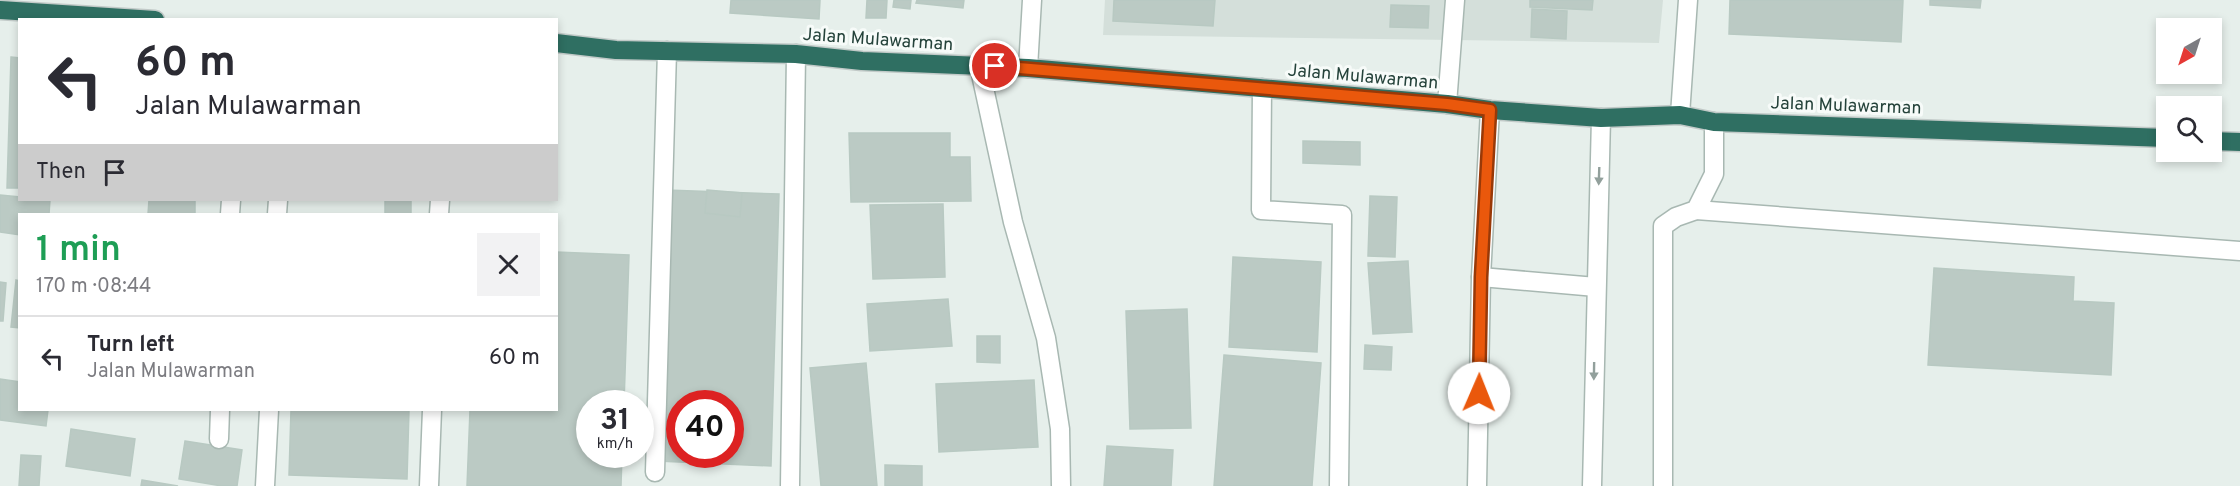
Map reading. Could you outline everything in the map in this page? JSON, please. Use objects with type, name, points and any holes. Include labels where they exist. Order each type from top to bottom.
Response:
[{"type":"highway","points":[[0,10],[123,18]]},
{"type":"highway","name":"Jalan Mulawarman","points":[[558,43],[616,50],[796,54],[862,62],[1028,68],[1601,118],[1680,115],[1714,122],[2156,138]]},
{"type":"highway","points":[[2222,141],[2240,142]]},
{"type":"street","points":[[1028,68],[1032,0]]},
{"type":"street","points":[[1447,104],[1455,0]]},
{"type":"street","points":[[1680,115],[1688,0]]},
{"type":"street","points":[[655,472],[667,51]]},
{"type":"street","points":[[790,486],[796,54]]},
{"type":"street","points":[[979,65],[1013,222],[1046,338],[1060,429],[1062,486]]},
{"type":"street","points":[[1262,88],[1261,210],[1342,215],[1339,486]]},
{"type":"street","points":[[1477,486],[1481,277],[1490,110]]},
{"type":"street","points":[[1592,486],[1601,118]]},
{"type":"street","points":[[1696,210],[1714,174],[1714,122]]},
{"type":"street","points":[[1663,486],[1663,226],[1676,218],[1696,210],[2240,251]]},
{"type":"street","points":[[1481,277],[1596,286]]},
{"type":"street","points":[[219,439],[220,411]]},
{"type":"street","points":[[265,486],[269,411]]},
{"type":"street","points":[[429,486],[432,411]]},
{"type":"shaded area","points":[[1105,0],[1663,0],[1659,43],[1103,35]]},
{"type":"building","points":[[731,0],[820,0],[819,19],[730,13]]},
{"type":"building","points":[[867,0],[887,0],[886,18],[866,18]]},
{"type":"building","points":[[894,0],[911,0],[910,9],[893,7]]},
{"type":"building","points":[[917,0],[964,0],[963,8],[916,3]]},
{"type":"building","points":[[1114,0],[1215,0],[1213,26],[1113,21]]},
{"type":"building","points":[[1530,0],[1593,0],[1592,10],[1530,7]]},
{"type":"building","points":[[1730,0],[1903,0],[1901,42],[1729,34]]},
{"type":"building","points":[[1930,0],[1981,0],[1980,8],[1930,5]]},
{"type":"building","points":[[1391,5],[1429,6],[1428,28],[1390,27]]},
{"type":"building","points":[[1532,9],[1567,11],[1566,39],[1531,37]]},
{"type":"building","points":[[11,57],[18,58],[18,188],[7,188]]},
{"type":"building","points":[[849,133],[950,133],[950,157],[970,157],[971,201],[851,202]]},
{"type":"building","points":[[1303,141],[1360,142],[1360,165],[1303,163]]},
{"type":"building","points":[[666,190],[779,194],[771,466],[744,465],[744,390],[666,390],[666,461],[657,461]]},
{"type":"building","points":[[707,190],[742,193],[740,217],[705,213]]},
{"type":"building","points":[[0,195],[18,197],[18,201],[50,201],[49,213],[18,213],[18,235],[0,232]]},
{"type":"building","points":[[1370,196],[1397,197],[1395,257],[1368,256]]},
{"type":"building","points":[[149,201],[195,201],[195,213],[148,213]]},
{"type":"building","points":[[385,201],[411,201],[411,213],[385,213]]},
{"type":"building","points":[[943,204],[945,277],[873,279],[870,205]]},
{"type":"building","points":[[558,252],[629,255],[624,390],[576,390],[576,468],[622,468],[621,486],[467,486],[470,411],[558,411]]},
{"type":"building","points":[[1233,257],[1321,262],[1317,352],[1229,347]]},
{"type":"building","points":[[1408,261],[1412,332],[1373,334],[1368,263]]},
{"type":"building","points":[[1934,268],[2074,277],[2073,301],[2114,303],[2111,375],[1928,365]]},
{"type":"building","points":[[16,280],[18,280],[18,328],[11,327]]},
{"type":"building","points":[[0,282],[6,283],[3,321],[0,321]]},
{"type":"building","points":[[948,299],[952,346],[870,351],[867,304]]},
{"type":"building","points":[[1187,309],[1191,428],[1130,429],[1126,311]]},
{"type":"building","points":[[977,336],[1000,336],[1000,363],[977,362]]},
{"type":"building","points":[[1365,345],[1392,347],[1391,370],[1364,369]]},
{"type":"building","points":[[1224,355],[1321,363],[1312,486],[1214,486]]},
{"type":"building","points":[[866,363],[877,486],[821,486],[810,368]]},
{"type":"building","points":[[0,379],[18,382],[18,411],[48,411],[46,426],[0,420]]},
{"type":"building","points":[[1034,380],[1038,447],[939,452],[936,384]]},
{"type":"building","points":[[291,411],[409,411],[407,479],[289,475]]},
{"type":"building","points":[[71,429],[135,439],[130,476],[66,466]]},
{"type":"building","points":[[185,441],[242,450],[237,486],[179,479]]},
{"type":"building","points":[[1107,446],[1173,450],[1171,486],[1104,486]]},
{"type":"building","points":[[21,455],[41,456],[39,486],[19,486]]},
{"type":"building","points":[[885,465],[922,466],[922,486],[885,486]]},
{"type":"building","points":[[142,480],[178,486],[141,486]]},
{"type":"route","points":[[995,66],[1447,104],[1490,110],[1481,277],[1479,393]]}]
